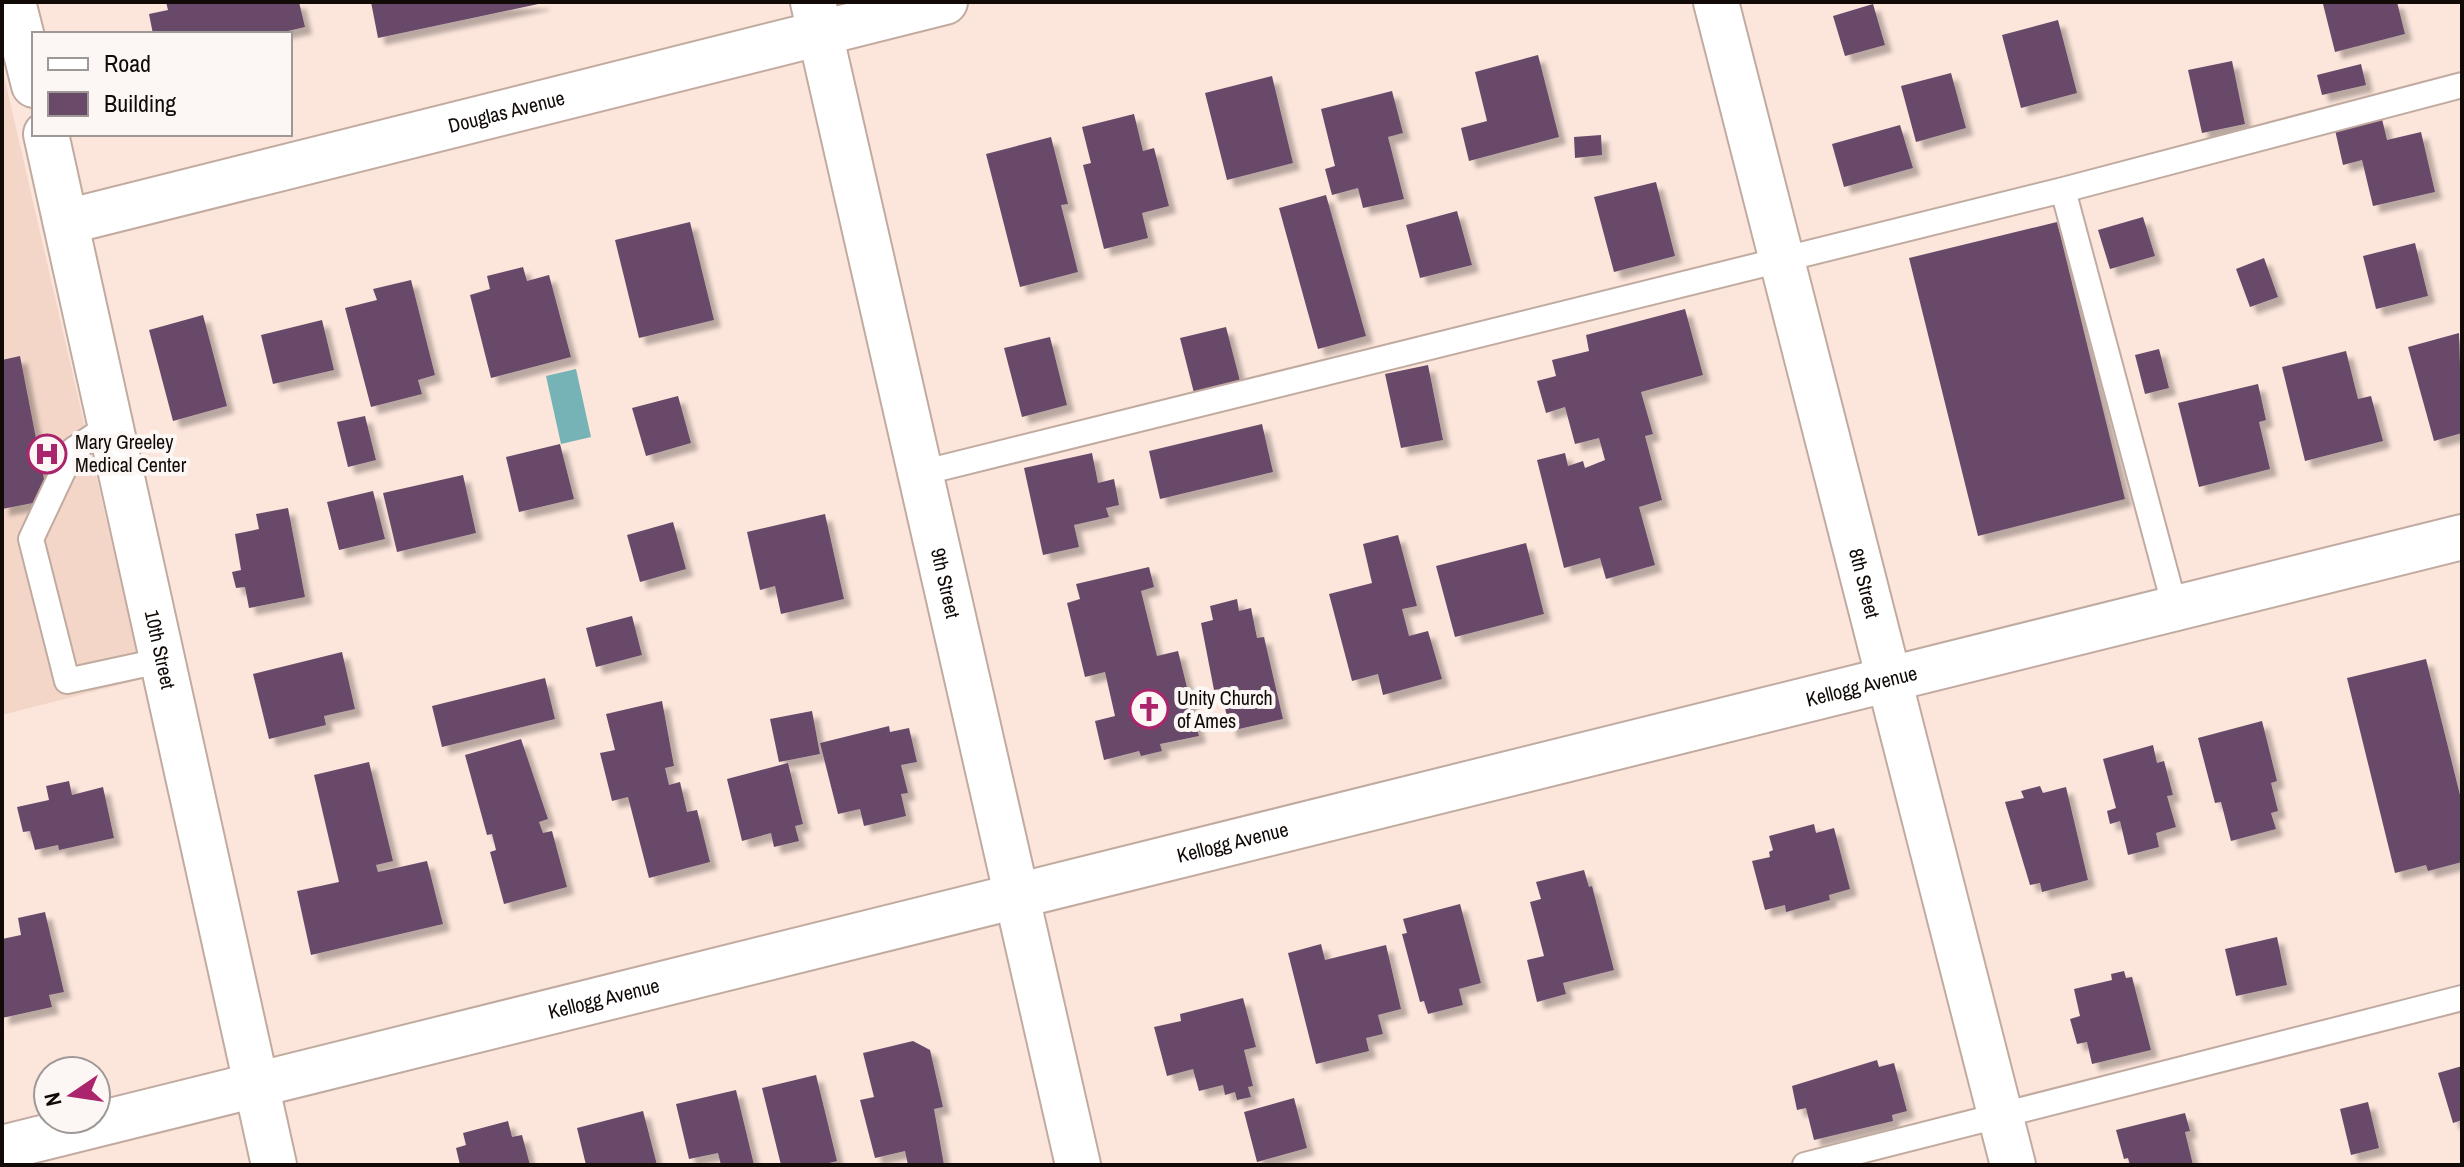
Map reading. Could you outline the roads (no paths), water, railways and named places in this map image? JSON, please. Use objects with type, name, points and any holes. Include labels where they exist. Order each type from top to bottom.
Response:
[{"type":"street","points":[[13,2],[32,77]]},
{"type":"street","name":"Douglas Avenue","points":[[66,222],[817,18],[945,2]]},
{"type":"street","name":"8th Street","points":[[1716,2],[2013,1165]]},
{"type":"street","name":"9th Street","points":[[817,18],[1078,1165]]},
{"type":"street","name":"10th Street","points":[[46,136],[274,1165]]},
{"type":"street","name":"Kellogg Avenue","points":[[2,1148],[2462,537]]},
{"type":"lane","points":[[921,473],[2063,190],[2462,85]]},
{"type":"lane","points":[[2063,190],[2175,608]]},
{"type":"lane","points":[[112,424],[73,450],[31,539],[67,681],[164,660]]},
{"type":"lane","points":[[1805,1165],[2462,998]]},
{"type":"water","points":[[576,369],[591,437],[561,444],[546,376]]},
{"type":"place","name":"Mary Greeley Medical Center","points":[[47,454]]},
{"type":"place","name":"Unity Church of Ames","points":[[1149,709]]}]
